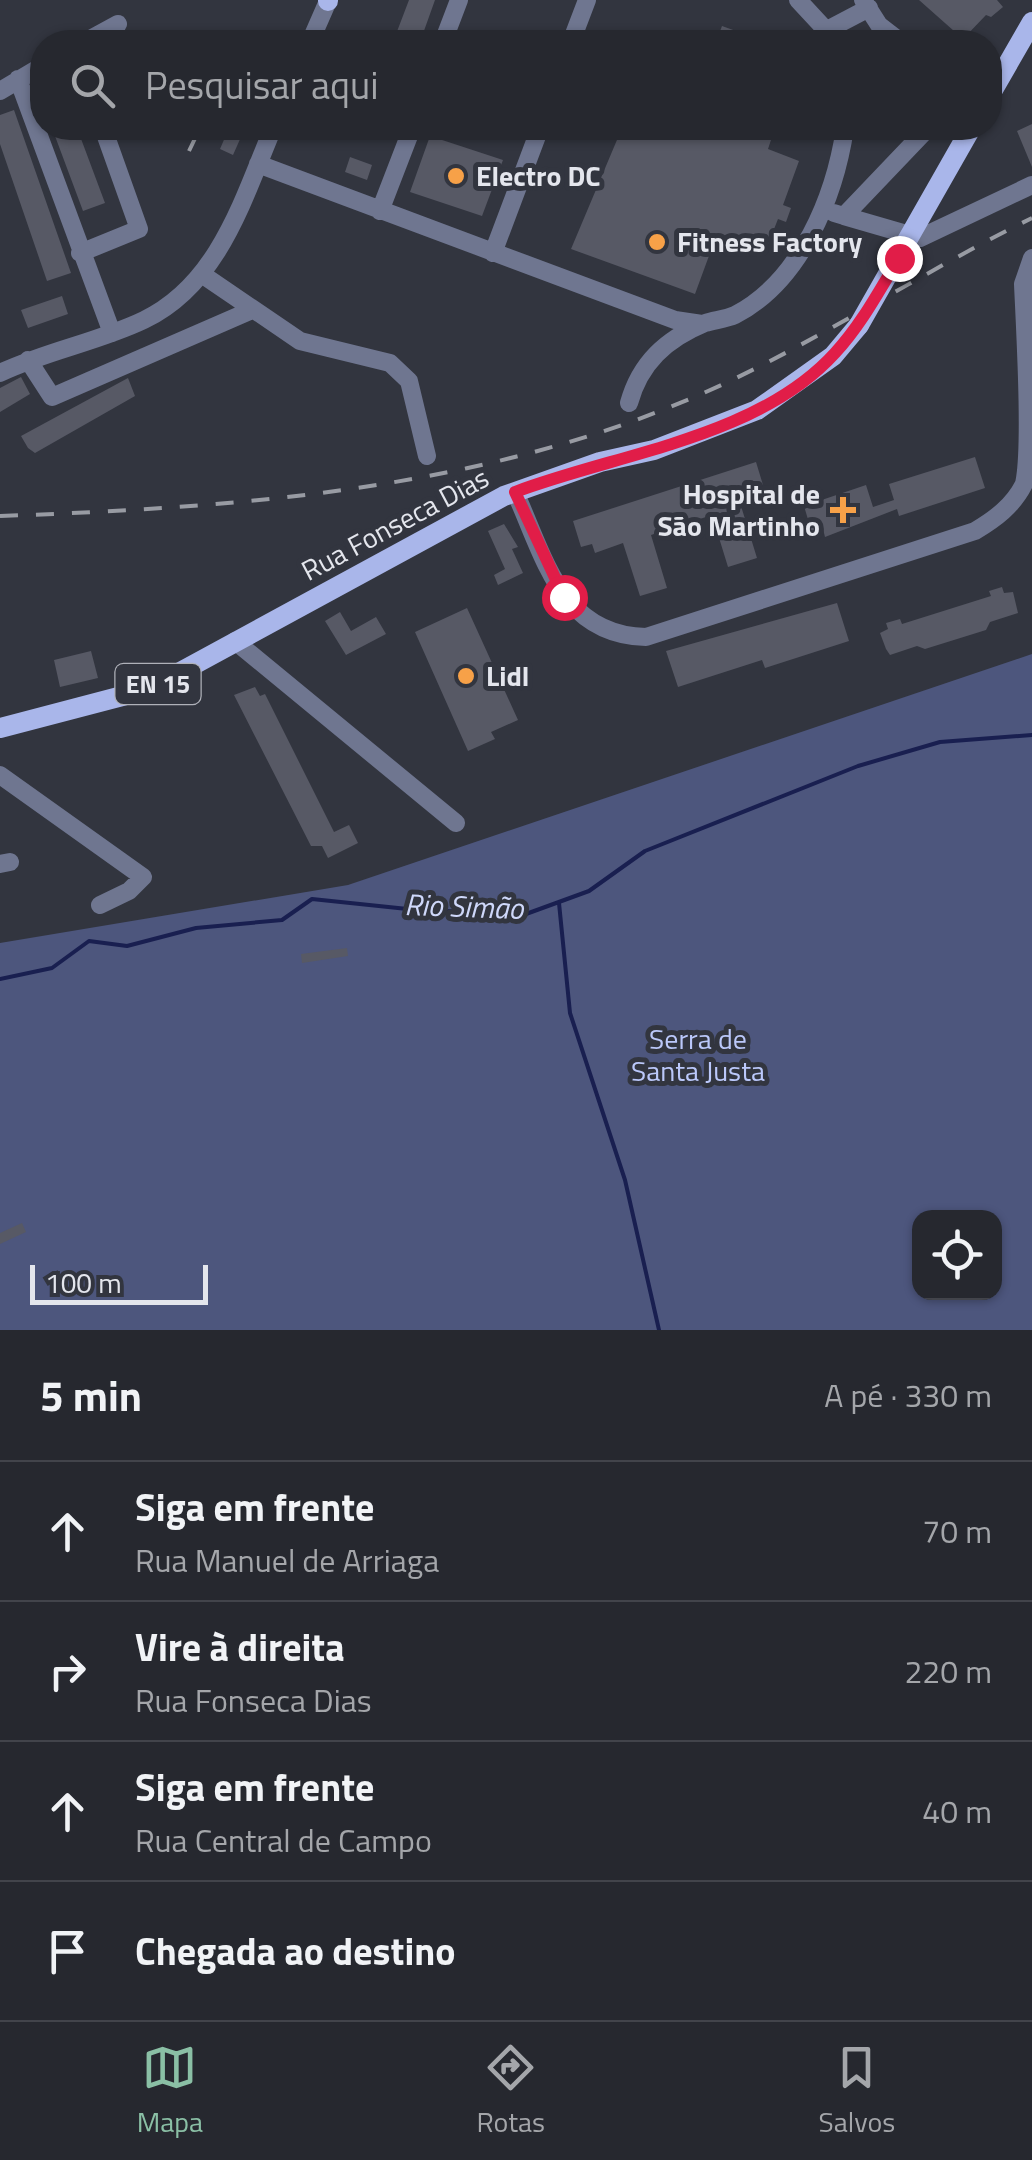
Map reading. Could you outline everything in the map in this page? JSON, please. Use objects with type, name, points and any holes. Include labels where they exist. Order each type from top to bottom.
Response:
[{"type":"main road","points":[[1002,77],[1024,44],[1032,22]]},
{"type":"main road","name":"Rua Fonseca Dias","points":[[508,490],[692,436],[758,410],[798,386],[833,356],[859,325],[964,140]]},
{"type":"main road","name":"Rua Fonseca Dias","points":[[0,728],[125,698],[300,604],[311,603],[508,490],[587,456],[692,436]]},
{"type":"street","points":[[315,30],[328,0]]},
{"type":"street","points":[[448,30],[459,0]]},
{"type":"street","points":[[576,30],[587,0]]},
{"type":"street","points":[[798,0],[827,30]]},
{"type":"street","points":[[839,30],[866,4],[884,30]]},
{"type":"street","points":[[107,30],[118,24]]},
{"type":"street","points":[[0,91],[30,72]]},
{"type":"street","points":[[18,79],[30,113]]},
{"type":"street","points":[[40,140],[112,333]]},
{"type":"street","points":[[80,253],[139,229],[108,140]]},
{"type":"street","points":[[0,372],[146,319],[203,275],[268,140]]},
{"type":"street","points":[[380,211],[407,140]]},
{"type":"street","points":[[492,253],[535,140]]},
{"type":"street","points":[[628,402],[639,369],[702,324],[736,314],[775,281],[824,210],[842,140]]},
{"type":"street","points":[[844,216],[917,140]]},
{"type":"street","points":[[258,164],[675,320],[702,324]]},
{"type":"street","points":[[824,210],[920,238],[1032,185]]},
{"type":"street","points":[[508,490],[564,597],[584,621],[619,636],[646,636],[975,531],[1010,504],[1025,482],[1031,450],[1023,284],[1032,258]]},
{"type":"street","points":[[203,275],[300,341],[390,363],[409,381],[428,456]]},
{"type":"street","points":[[28,360],[52,398],[252,310]]},
{"type":"street","points":[[235,641],[456,823]]},
{"type":"street","points":[[0,775],[143,877],[129,892],[100,904]]},
{"type":"green space","name":"Serra de Santa Justa","points":[[1032,654],[1032,1330],[0,1330],[0,943],[348,885]]},
{"type":"building","points":[[409,0],[435,0],[424,30],[398,30]]},
{"type":"building","points":[[919,0],[997,0],[1003,7],[991,17],[986,15],[972,30],[953,30]]},
{"type":"building","points":[[14,110],[71,273],[47,281],[0,144],[0,115]]},
{"type":"building","points":[[1032,124],[1032,167],[1017,131]]},
{"type":"building","points":[[56,140],[81,140],[105,203],[83,211]]},
{"type":"building","points":[[224,140],[240,140],[233,155],[220,149]]},
{"type":"building","name":"Electro DC","points":[[429,140],[442,140],[503,160],[482,216],[410,192]]},
{"type":"building","points":[[617,140],[771,140],[768,149],[799,161],[783,205],[791,208],[786,222],[778,219],[765,252],[717,234],[695,294],[571,249]]},
{"type":"building","points":[[350,157],[372,165],[367,180],[345,172]]},
{"type":"building","points":[[62,296],[68,314],[28,328],[21,310]]},
{"type":"building","points":[[21,377],[30,394],[0,412],[0,388]]},
{"type":"building","points":[[128,378],[135,396],[35,453],[28,448],[21,436]]},
{"type":"building","points":[[975,457],[985,488],[899,516],[897,509],[825,537],[823,529],[812,533],[804,506],[866,485],[873,507],[894,500],[889,484]]},
{"type":"building","points":[[756,462],[767,498],[741,506],[757,558],[728,567],[712,515],[651,535],[667,588],[640,596],[623,543],[595,553],[592,544],[581,547],[573,521]]},
{"type":"building","points":[[504,524],[518,547],[512,549],[523,573],[498,585],[494,575],[505,569],[488,531]]},
{"type":"building","points":[[1002,587],[1004,593],[1013,592],[1018,613],[990,622],[986,630],[925,649],[917,646],[890,655],[886,649],[880,633],[888,629],[886,623],[900,619],[902,624],[991,596],[989,591]]},
{"type":"building","points":[[837,603],[849,641],[765,668],[762,660],[678,687],[666,651]]},
{"type":"building","name":"Lidl","points":[[467,608],[518,720],[491,732],[495,739],[468,751],[415,632]]},
{"type":"building","points":[[340,612],[351,631],[376,617],[386,634],[346,655],[325,621]]},
{"type":"building","points":[[91,651],[98,678],[60,687],[54,660]]},
{"type":"building","points":[[255,687],[260,696],[265,694],[334,832],[349,825],[358,843],[328,858],[322,846],[311,846],[234,695]]},
{"type":"building","points":[[347,948],[348,956],[302,963],[301,954]]},
{"type":"building","points":[[22,1223],[26,1232],[0,1244],[0,1233]]},
{"type":"waterway","name":"Rio Simão","points":[[0,979],[52,968],[89,941],[127,946],[196,928],[282,920],[312,899],[417,910],[526,914],[589,891],[645,851],[858,766],[940,742],[1032,735]]},
{"type":"waterway","points":[[559,903],[570,1013],[625,1180],[659,1330]]},
{"type":"railway","points":[[189,151],[194,140]]},
{"type":"railway","points":[[0,516],[281,498],[465,469],[556,446],[645,417],[732,380],[1032,218]]},
{"type":"place","name":"Electro DC","points":[[456,176]]},
{"type":"place","name":"Fitness Factory","points":[[657,242]]},
{"type":"place","name":"Hospital de São Martinho","points":[[843,510]]},
{"type":"place","name":"Lidl","points":[[466,676]]},
{"type":"route","points":[[564,597],[515,492],[713,428],[758,410],[798,386],[833,356],[859,325],[899,258]]}]
